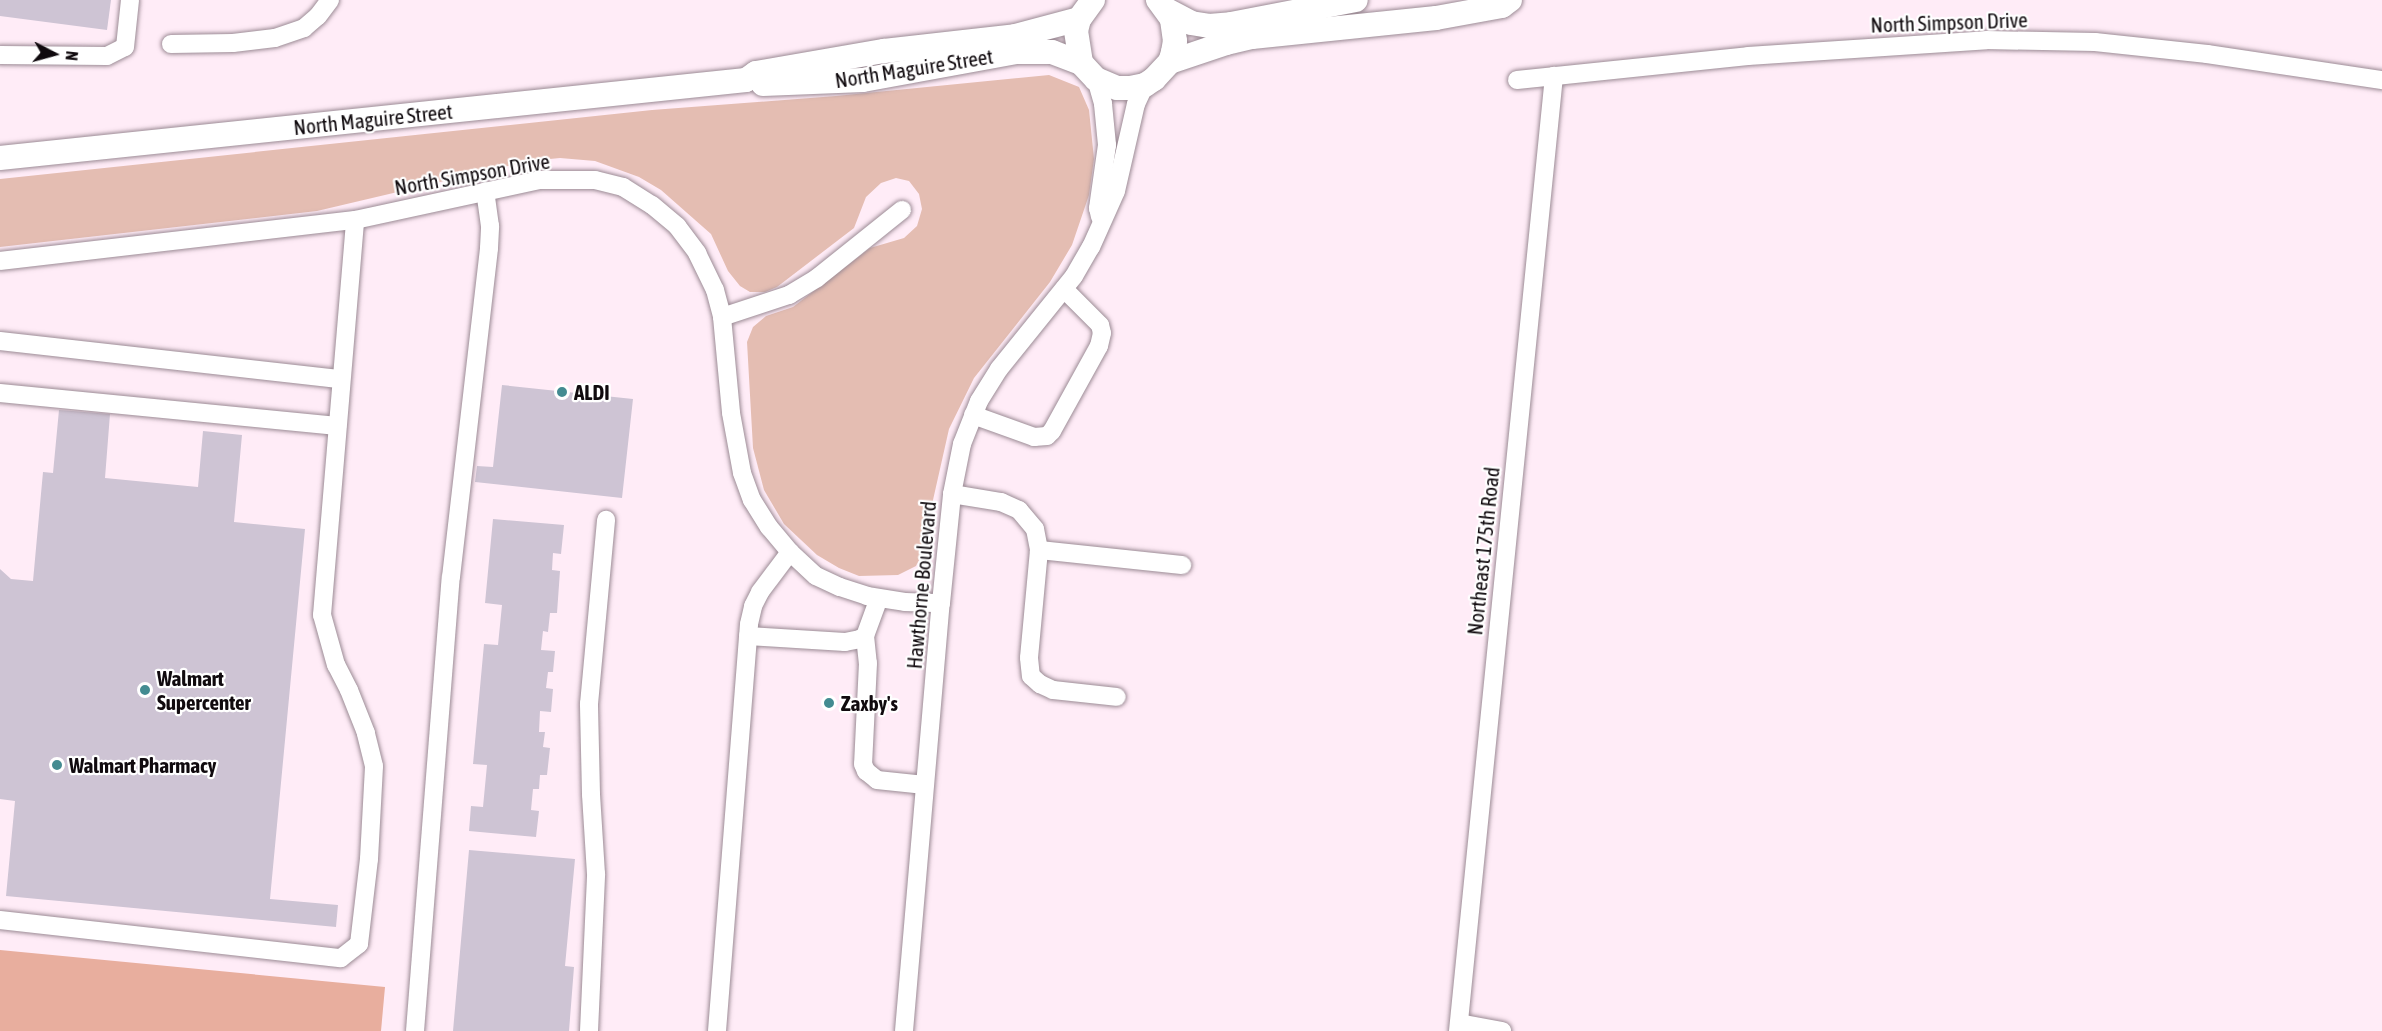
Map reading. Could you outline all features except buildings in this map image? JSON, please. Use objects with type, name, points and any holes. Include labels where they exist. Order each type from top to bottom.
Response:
[{"type":"main road","points":[[1162,5],[1191,23],[1220,25],[1356,0]]},
{"type":"main road","points":[[1170,62],[1226,43],[1252,38],[1436,18],[1502,6],[1510,0]]},
{"type":"main road","points":[[1145,85],[1162,72],[1170,62],[1175,41],[1162,5]]},
{"type":"main road","points":[[1086,10],[1076,43],[1088,71]]},
{"type":"main road","name":"North Maguire Street","points":[[746,80],[756,73],[884,51],[1015,36],[1086,10]]},
{"type":"main road","name":"North Maguire Street","points":[[0,158],[746,80],[757,84],[863,80],[1016,52],[1052,52],[1117,88],[1145,85]]},
{"type":"street","points":[[0,55],[107,56],[124,47],[130,0]]},
{"type":"street","points":[[171,44],[233,43],[275,38],[304,28],[318,16],[330,0]]},
{"type":"street","name":"North Simpson Drive","points":[[1517,80],[1748,56],[1986,40],[2095,42],[2207,54],[2382,80]]},
{"type":"street","name":"Hawthorne Boulevard","points":[[1088,71],[1103,104],[1107,145],[1098,208],[1101,222]]},
{"type":"street","name":"Northeast 175th Road","points":[[1458,1027],[1554,76]]},
{"type":"street","name":"Hawthorne Boulevard","points":[[904,1031],[941,603],[952,494],[962,444],[973,415],[999,369],[1064,289],[1091,247],[1116,191],[1136,104],[1145,85]]},
{"type":"street","name":"North Simpson Drive","points":[[0,261],[355,220],[540,180],[595,180],[623,187],[652,205],[684,235],[697,253],[715,290],[722,317],[731,413],[742,473],[758,509],[790,552],[816,576],[840,587],[879,598],[941,603]]},
{"type":"street","points":[[415,1031],[451,577],[489,248],[490,226],[485,191]]},
{"type":"street","points":[[722,317],[789,295],[818,278],[902,210]]},
{"type":"street","points":[[0,920],[341,958],[359,944],[369,859],[374,766],[362,722],[336,665],[322,615],[355,220]]},
{"type":"street","points":[[973,415],[1034,437],[1047,436],[1052,431],[1096,352],[1102,333],[1100,325],[1064,289]]},
{"type":"street","points":[[0,341],[341,379]]},
{"type":"street","points":[[0,393],[337,426]]},
{"type":"street","points":[[952,494],[1001,502],[1019,510],[1035,529],[1039,550],[1029,658],[1031,676],[1040,684],[1053,690],[1117,697]]},
{"type":"street","points":[[589,1031],[596,874],[589,704],[606,520]]},
{"type":"street","points":[[1039,550],[1182,565]]},
{"type":"street","points":[[717,1031],[748,636],[753,606],[790,552]]},
{"type":"street","points":[[879,598],[865,636],[868,695],[863,764],[866,771],[877,780],[925,785]]},
{"type":"street","points":[[748,636],[845,642],[865,636]]},
{"type":"street","points":[[1458,1027],[1502,1031]]},
{"type":"shaded area","points":[[1049,75],[1079,87],[1089,110],[1094,159],[1089,195],[1072,245],[1050,282],[974,378],[949,429],[933,500],[927,545],[916,566],[898,575],[859,576],[839,568],[817,555],[784,524],[764,490],[753,448],[747,342],[753,327],[766,316],[793,307],[870,248],[904,238],[917,226],[922,209],[919,194],[909,181],[896,178],[881,183],[866,197],[854,228],[777,287],[765,292],[750,292],[740,286],[728,271],[711,234],[661,190],[639,177],[595,161],[560,158],[529,161],[317,211],[0,247],[0,179],[652,110],[836,96]]},
{"type":"shaded area","points":[[0,950],[385,987],[381,1031],[0,1031]]},
{"type":"place","name":"ALDI","points":[[562,392]]},
{"type":"place","name":"Walmart Supercenter","points":[[145,690]]},
{"type":"place","name":"Zaxby's","points":[[829,703]]},
{"type":"place","name":"Walmart Pharmacy","points":[[57,765]]}]
